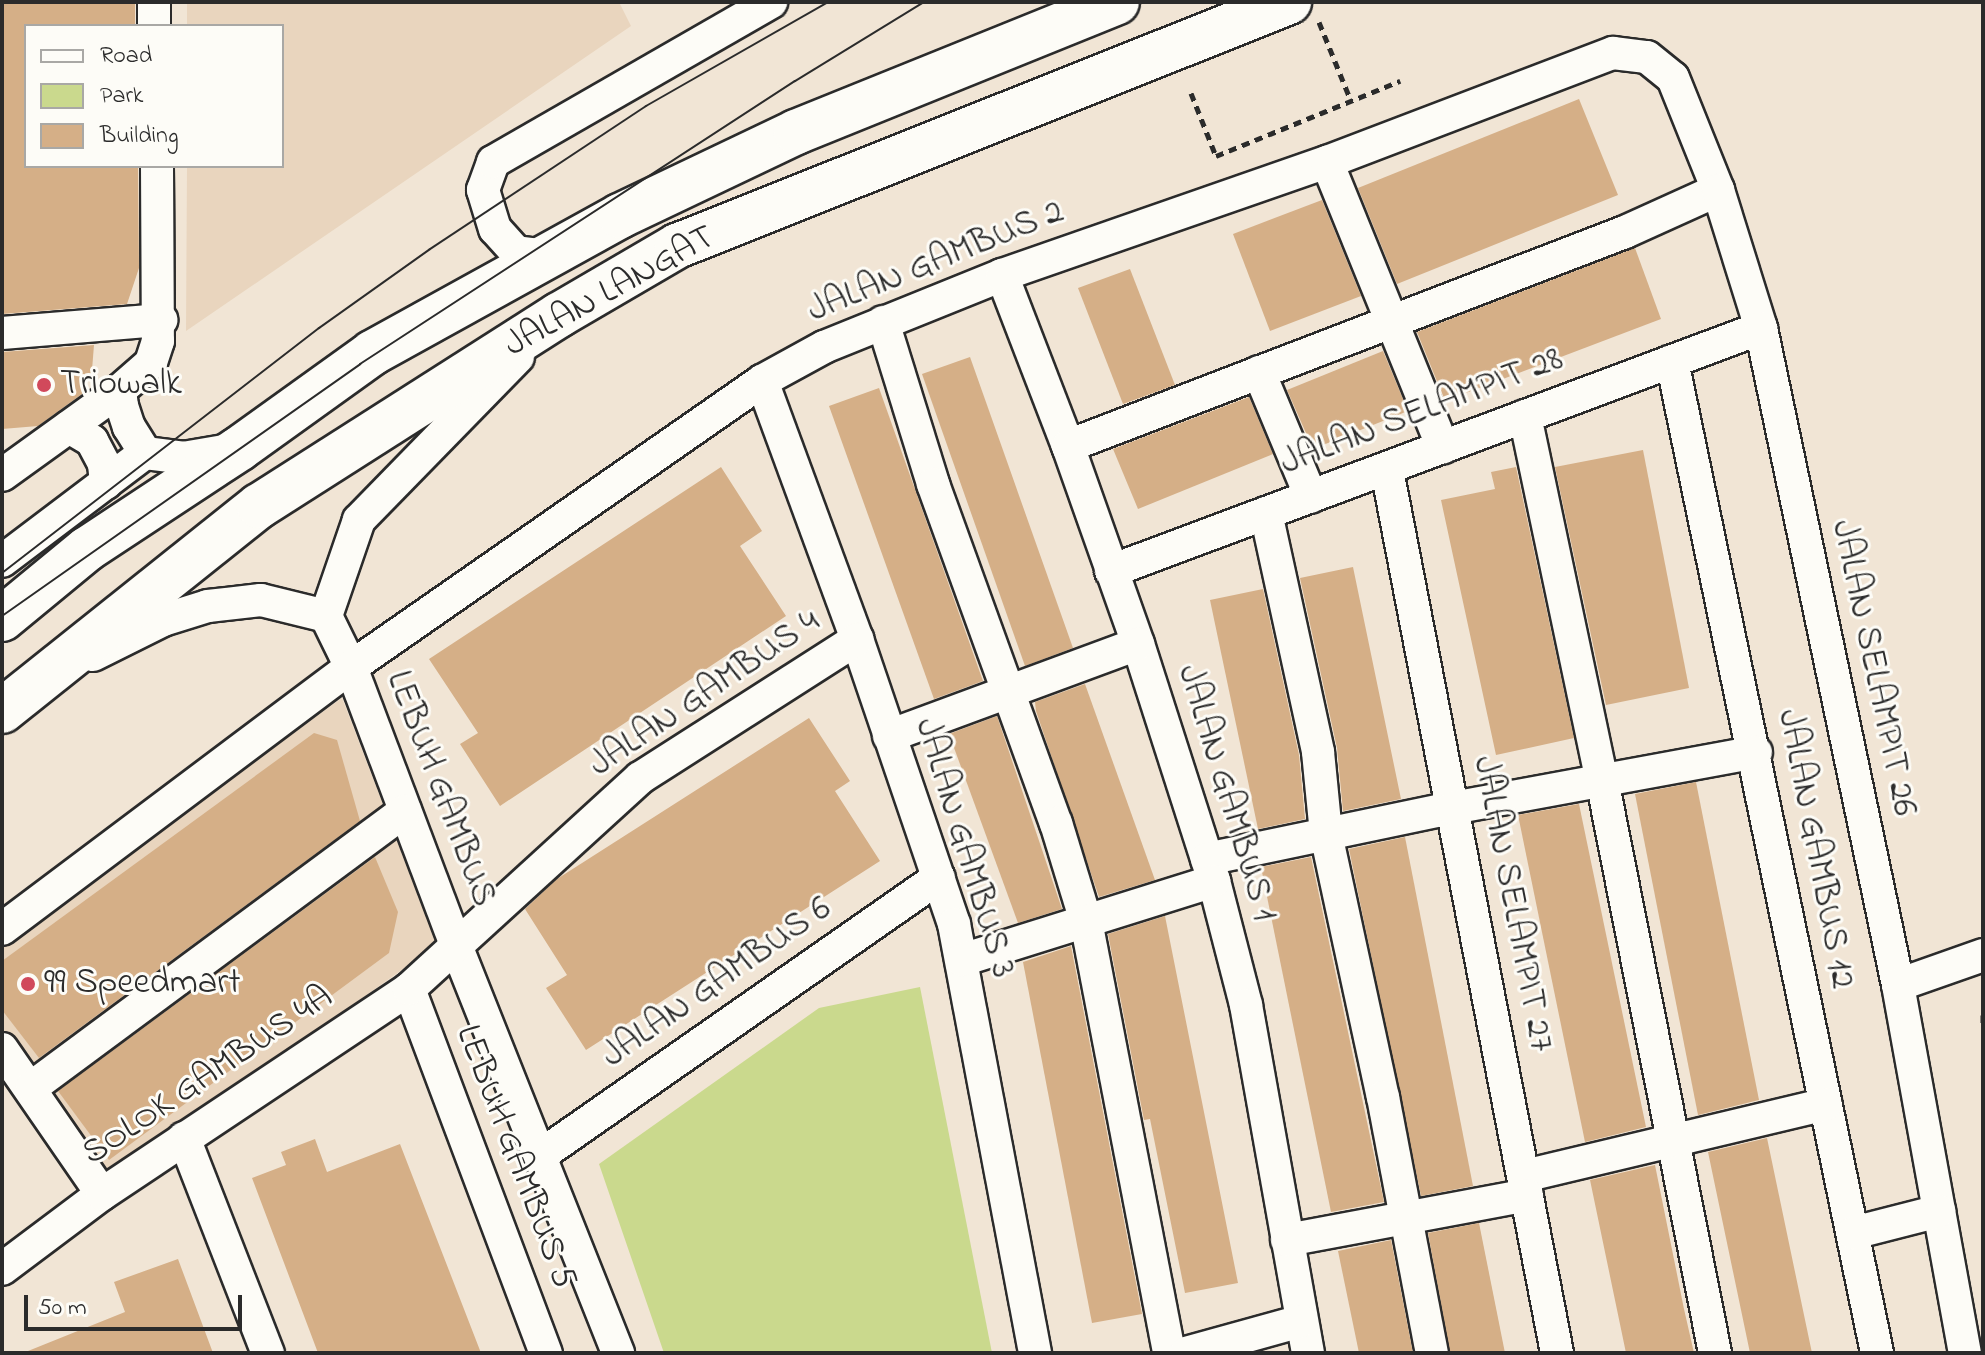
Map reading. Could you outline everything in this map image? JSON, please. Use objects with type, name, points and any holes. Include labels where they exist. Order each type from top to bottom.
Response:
[{"type":"highway","name":"JALAN LANGAT","points":[[2,619],[87,549],[240,448],[372,353],[547,256],[620,216],[796,132],[1117,2]]},
{"type":"highway","name":"JALAN LANGAT","points":[[2,711],[259,506],[559,315],[677,246],[1303,9]]},
{"type":"street","points":[[154,2],[154,24]]},
{"type":"street","points":[[547,256],[516,252],[495,229],[483,190],[493,162],[771,2]]},
{"type":"street","points":[[1021,40],[1056,2]]},
{"type":"street","name":"JALAN GAMBUS 2","points":[[2,929],[351,667],[762,381],[824,347],[1002,275],[1327,162],[1613,53]]},
{"type":"street","name":"JALAN SELAMPIT 26","points":[[1613,53],[1647,57],[1673,78],[1718,190],[1761,328],[1898,985],[1965,1353]]},
{"type":"street","points":[[1327,162],[1443,447]]},
{"type":"street","points":[[2,475],[120,390],[151,363],[161,320],[157,168]]},
{"type":"street","points":[[1068,446],[1625,232],[1718,190]]},
{"type":"street","name":"JALAN GAMBUS 1","points":[[1002,275],[1068,446],[1138,644],[1211,870],[1246,1005],[1308,1353]]},
{"type":"street","points":[[36,684],[163,620],[208,606],[261,600],[326,616],[359,520],[559,315]]},
{"type":"street","points":[[2,333],[161,320]]},
{"type":"street","points":[[883,322],[933,484],[1056,823],[1086,921],[1169,1353]]},
{"type":"street","name":"JALAN SELAMPIT 28","points":[[1111,571],[1761,328]]},
{"type":"street","name":"JALAN GAMBUS 12","points":[[1672,361],[1756,752],[1877,1353]]},
{"type":"street","points":[[1259,372],[1311,497]]},
{"type":"street","name":"JALAN GAMBUS 3","points":[[762,381],[857,639],[939,877],[962,960],[1035,1353]]},
{"type":"street","points":[[120,390],[129,427],[145,453]]},
{"type":"street","points":[[1525,416],[1602,780],[1655,1063],[1674,1140],[1715,1353]]},
{"type":"street","points":[[69,427],[92,441],[104,464],[106,483]]},
{"type":"street","points":[[2,561],[145,453],[183,458],[240,448]]},
{"type":"street","name":"JALAN SELAMPIT 27","points":[[1387,470],[1557,1353]]},
{"type":"street","points":[[1266,513],[1318,752],[1326,834],[1380,1082],[1403,1219],[1432,1353]]},
{"type":"street","name":"LEBUH GAMBUS","points":[[326,616],[351,667],[457,948],[618,1353]]},
{"type":"street","name":"JALAN GAMBUS 4","points":[[457,948],[640,778],[857,639]]},
{"type":"street","points":[[889,736],[1138,644]]},
{"type":"street","points":[[962,960],[1086,921],[1211,870],[1326,834],[1756,752]]},
{"type":"street","points":[[32,1087],[405,811]]},
{"type":"street","name":"JALAN GAMBUS 6","points":[[541,1155],[939,877]]},
{"type":"street","name":"SOLOK GAMBUS 4A","points":[[2,1269],[102,1194],[409,989],[457,948]]},
{"type":"street","points":[[1898,985],[1983,955]]},
{"type":"street","name":"LEBUH GAMBUS 5","points":[[409,989],[546,1353]]},
{"type":"street","points":[[2,1049],[32,1087],[102,1194]]},
{"type":"street","points":[[1287,1240],[1403,1219],[1526,1186],[1674,1140],[1826,1104]]},
{"type":"street","points":[[184,1138],[268,1353]]},
{"type":"street","points":[[1853,1233],[1939,1211]]},
{"type":"street","points":[[1186,1353],[1301,1321]]},
{"type":"path","points":[[1303,9],[1351,101]]},
{"type":"path","points":[[1191,93],[1216,156],[1400,81]]},
{"type":"path","points":[[1983,1015],[1983,1026]]},
{"type":"shaded area","points":[[187,2],[619,2],[631,26],[186,331],[187,168],[284,168],[284,24],[187,24]]},
{"type":"shaded area","points":[[342,698],[437,945],[104,1181],[2,1037],[2,943]]},
{"type":"green space","points":[[920,987],[992,1353],[664,1353],[599,1164],[819,1008]]},
{"type":"building","points":[[2,2],[135,2],[135,24],[24,24],[24,168],[138,168],[139,268],[127,304],[2,314]]},
{"type":"building","points":[[1579,99],[1618,195],[1397,284],[1358,188]]},
{"type":"building","points":[[1322,200],[1361,296],[1270,331],[1233,234]]},
{"type":"building","points":[[1635,248],[1661,319],[1445,401],[1417,332]]},
{"type":"building","points":[[1130,269],[1175,385],[1123,404],[1078,288]]},
{"type":"building","name":"Triowalk","points":[[94,345],[92,370],[82,394],[38,426],[2,429],[2,352]]},
{"type":"building","points":[[1383,351],[1408,411],[1313,449],[1287,390]]},
{"type":"building","points":[[970,357],[1073,648],[1025,666],[922,374]]},
{"type":"building","points":[[879,388],[983,681],[934,699],[829,406]]},
{"type":"building","points":[[1249,397],[1273,454],[1138,509],[1113,449]]},
{"type":"building","points":[[1643,450],[1689,688],[1606,705],[1555,467]]},
{"type":"building","points":[[721,467],[762,531],[740,546],[786,616],[500,806],[460,744],[478,733],[429,659]]},
{"type":"building","points":[[1516,467],[1574,738],[1496,755],[1441,500],[1495,489],[1491,472]]},
{"type":"building","points":[[1353,567],[1401,799],[1343,811],[1337,748],[1300,578]]},
{"type":"building","points":[[1263,589],[1299,755],[1305,819],[1258,829],[1210,600]]},
{"type":"building","points":[[1085,684],[1155,880],[1099,897],[1035,702]]},
{"type":"building","points":[[997,716],[1062,909],[1018,923],[949,734]]},
{"type":"building","points":[[809,718],[850,781],[835,791],[880,861],[586,1050],[546,988],[567,975],[525,909],[557,879]]},
{"type":"building","points":[[314,733],[337,740],[360,821],[39,1058],[2,1010],[2,961]]},
{"type":"building","points":[[1696,782],[1759,1100],[1698,1115],[1635,794]]},
{"type":"building","points":[[1579,804],[1646,1127],[1585,1142],[1518,815]]},
{"type":"building","points":[[1405,837],[1473,1186],[1421,1196],[1349,849]]},
{"type":"building","points":[[375,857],[398,912],[389,953],[109,1160],[58,1091]]},
{"type":"building","points":[[1311,857],[1384,1202],[1331,1212],[1261,867]]},
{"type":"building","points":[[1165,916],[1238,1283],[1185,1293],[1150,1119],[1144,1120],[1108,934]]},
{"type":"building","points":[[1071,946],[1142,1314],[1092,1323],[1023,962]]},
{"type":"building","points":[[1767,1138],[1812,1353],[1750,1353],[1708,1152]]},
{"type":"building","points":[[315,1139],[327,1172],[400,1144],[481,1353],[318,1353],[252,1178],[286,1165],[281,1152]]},
{"type":"building","points":[[1655,1165],[1694,1353],[1626,1353],[1590,1180]]},
{"type":"building","points":[[1479,1223],[1505,1353],[1450,1353],[1428,1233]]},
{"type":"building","points":[[1391,1240],[1413,1353],[1359,1353],[1338,1251]]},
{"type":"building","points":[[178,1259],[213,1353],[23,1353],[125,1312],[114,1282]]},
{"type":"tram line","points":[[2,573],[319,328],[430,249],[646,106],[828,2]]},
{"type":"tram line","points":[[2,616],[360,364],[795,81],[924,2]]},
{"type":"place","name":"Triowalk","points":[[44,385]]},
{"type":"place","name":"99 Speedmart","points":[[28,984]]}]
